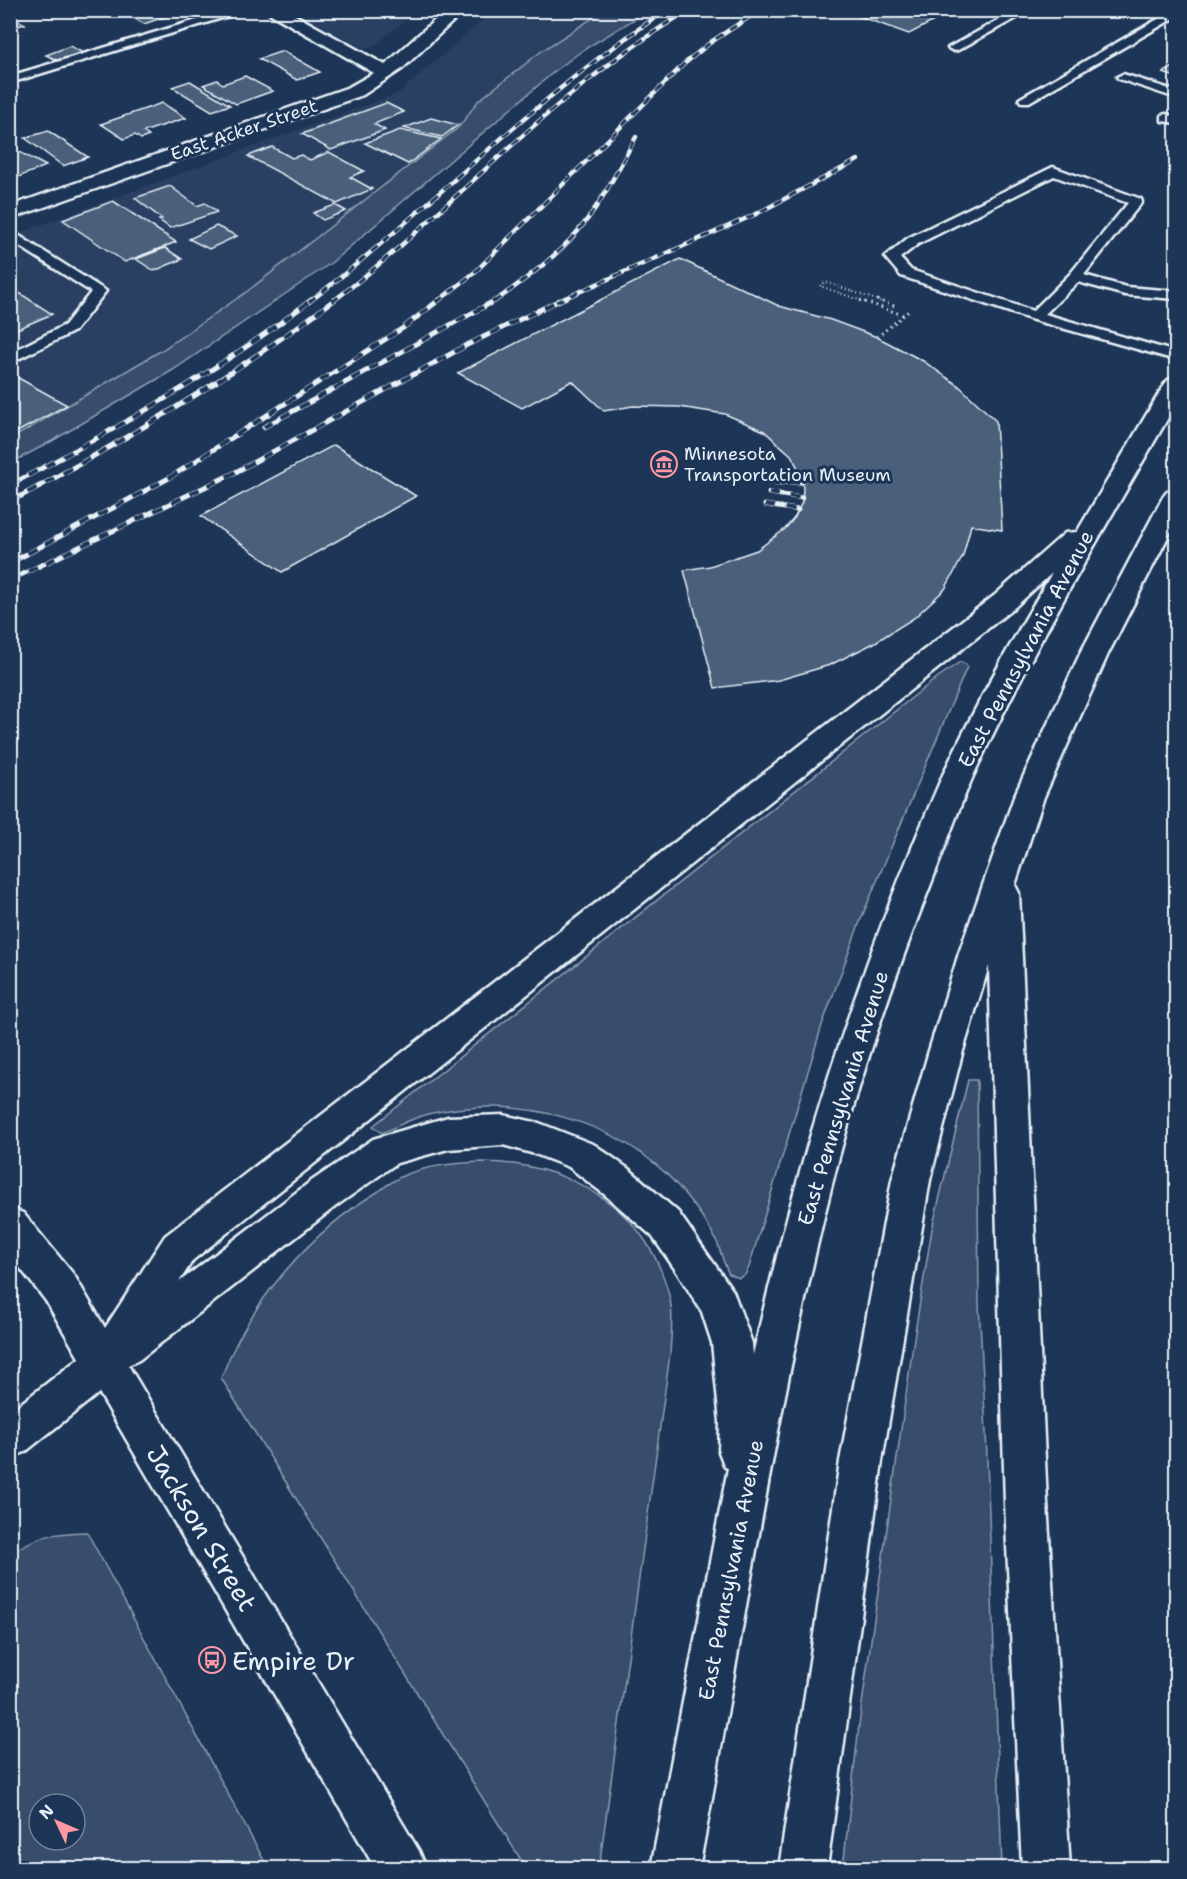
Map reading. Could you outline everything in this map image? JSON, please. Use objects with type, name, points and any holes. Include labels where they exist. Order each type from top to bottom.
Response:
[{"type":"main road","points":[[272,10],[385,72]]},
{"type":"main road","name":"East Acker Street","points":[[10,213],[356,91],[385,72],[457,10]]},
{"type":"main road","name":"East Pennsylvania Avenue","points":[[675,1869],[736,1531],[791,1274],[822,1153],[893,938],[963,767],[1029,635],[1176,385]]},
{"type":"main road","points":[[803,1869],[861,1461],[911,1180],[945,1054],[1029,797],[1094,654],[1176,497]]},
{"type":"main road","points":[[105,1363],[179,1248],[1005,601],[1097,518]]},
{"type":"main road","points":[[1003,874],[1014,1211],[1036,1714],[1046,1869]]},
{"type":"main road","points":[[10,1438],[323,1194],[386,1150],[448,1133],[503,1130],[539,1139],[582,1156],[617,1182],[664,1224],[719,1304],[732,1343],[741,1422],[736,1531]]},
{"type":"main road","name":"Jackson Street","points":[[10,1225],[44,1265],[105,1363],[402,1869]]},
{"type":"lane","points":[[10,80],[243,10]]},
{"type":"lane","points":[[954,48],[1026,10]]},
{"type":"lane","points":[[1025,99],[1176,13]]},
{"type":"lane","points":[[1123,77],[1176,95]]},
{"type":"lane","points":[[1035,316],[1075,277],[1136,202],[1053,171],[913,241],[892,257],[906,273],[1035,316],[1176,356]]},
{"type":"lane","points":[[10,234],[99,291],[70,328],[10,359]]},
{"type":"lane","points":[[1075,277],[1125,291],[1176,295]]},
{"type":"path","points":[[878,337],[909,310],[826,282],[820,286],[903,315]]},
{"type":"shaded area","points":[[605,10],[648,11],[583,50],[555,71],[331,263],[173,370],[11,463],[11,439],[162,350],[245,293],[459,127],[478,101],[543,50]]},
{"type":"shaded area","points":[[293,11],[416,11],[371,48],[365,49]]},
{"type":"shaded area","points":[[493,11],[605,11],[543,50],[478,101],[459,127],[245,293],[162,350],[54,416],[11,439],[11,236],[399,93]]},
{"type":"shaded area","points":[[960,662],[966,664],[967,667],[861,919],[822,1025],[745,1275],[739,1278],[729,1274],[718,1244],[699,1212],[679,1187],[655,1163],[627,1144],[596,1128],[563,1117],[529,1110],[495,1107],[461,1108],[428,1114],[382,1133],[373,1126],[938,677]]},
{"type":"shaded area","points":[[968,1080],[977,1080],[979,1304],[1002,1868],[843,1868],[859,1725],[914,1338],[932,1229]]},
{"type":"shaded area","points":[[483,1162],[514,1164],[545,1171],[573,1181],[600,1196],[623,1215],[643,1237],[658,1264],[671,1302],[670,1354],[599,1868],[526,1868],[221,1378],[233,1350],[265,1297],[306,1248],[329,1227],[392,1182],[407,1174],[445,1165]]},
{"type":"shaded area","points":[[87,1532],[268,1868],[11,1868],[11,1553],[38,1539],[56,1534]]},
{"type":"building","points":[[143,10],[161,10],[170,15],[144,24],[128,15]]},
{"type":"building","points":[[176,10],[219,10],[219,11],[192,19]]},
{"type":"building","points":[[841,10],[955,10],[909,34]]},
{"type":"building","points":[[10,16],[25,24],[10,28]]},
{"type":"building","points":[[70,46],[87,55],[63,63],[46,55]]},
{"type":"building","points":[[283,51],[320,72],[297,80],[259,59]]},
{"type":"building","points":[[1176,65],[1176,77],[1163,73]]},
{"type":"building","points":[[245,76],[273,91],[236,104],[203,85],[217,80],[223,84]]},
{"type":"building","points":[[190,81],[230,105],[212,111],[172,87]]},
{"type":"building","points":[[162,103],[186,118],[143,132],[149,136],[141,139],[135,135],[124,139],[101,124]]},
{"type":"building","points":[[386,103],[404,112],[374,124],[385,130],[331,150],[302,134]]},
{"type":"building","points":[[431,118],[458,125],[442,137],[404,128]]},
{"type":"building","points":[[400,130],[441,139],[408,164],[365,143]]},
{"type":"building","points":[[48,131],[88,157],[63,166],[25,138]]},
{"type":"building","points":[[10,147],[46,166],[16,178],[10,174]]},
{"type":"building","points":[[272,147],[292,158],[301,155],[310,160],[329,152],[364,171],[350,177],[372,189],[337,204],[248,156]]},
{"type":"building","points":[[170,186],[197,206],[205,203],[217,212],[170,228],[135,198]]},
{"type":"building","points":[[113,201],[176,242],[125,262],[63,220]]},
{"type":"building","points":[[335,205],[346,211],[323,220],[313,213]]},
{"type":"building","points":[[216,226],[237,236],[209,249],[189,239]]},
{"type":"building","points":[[165,248],[182,259],[154,271],[136,259]]},
{"type":"building","points":[[680,259],[779,306],[831,320],[877,337],[923,361],[959,386],[996,421],[1002,530],[971,525],[963,556],[945,589],[914,618],[874,643],[830,665],[779,680],[715,688],[684,570],[710,566],[757,550],[785,529],[795,517],[802,502],[801,474],[791,455],[764,431],[725,414],[679,407],[633,406],[604,411],[572,381],[522,408],[458,373]]},
{"type":"building","points":[[10,287],[52,314],[10,332]]},
{"type":"building","points":[[13,375],[67,405],[10,436],[10,376]]},
{"type":"building","points":[[334,445],[416,496],[282,572],[201,516]]},
{"type":"railway","points":[[309,302],[399,229],[574,78],[667,10]]},
{"type":"railway","points":[[332,302],[389,256],[568,96],[618,57],[688,10]]},
{"type":"railway","points":[[437,302],[474,273],[684,64],[711,42],[760,10]]},
{"type":"railway","points":[[494,302],[549,260],[578,231],[602,197],[636,137]]},
{"type":"railway","points":[[556,302],[754,215],[858,160]]},
{"type":"railway","points":[[10,485],[165,399],[239,352],[311,300]]},
{"type":"railway","points":[[10,502],[176,407],[256,356],[334,300]]},
{"type":"railway","points":[[10,563],[169,478],[403,328],[439,300]]},
{"type":"railway","points":[[264,427],[496,300]]},
{"type":"railway","points":[[10,580],[232,474],[467,345],[560,300]]},
{"type":"railway","points":[[769,483],[802,482]]},
{"type":"railway","points":[[769,493],[802,498]]},
{"type":"railway","points":[[765,505],[798,510]]},
{"type":"place","name":"Minnesota Transportation Museum","points":[[664,464]]},
{"type":"place","name":"Empire Dr","points":[[212,1660]]}]
